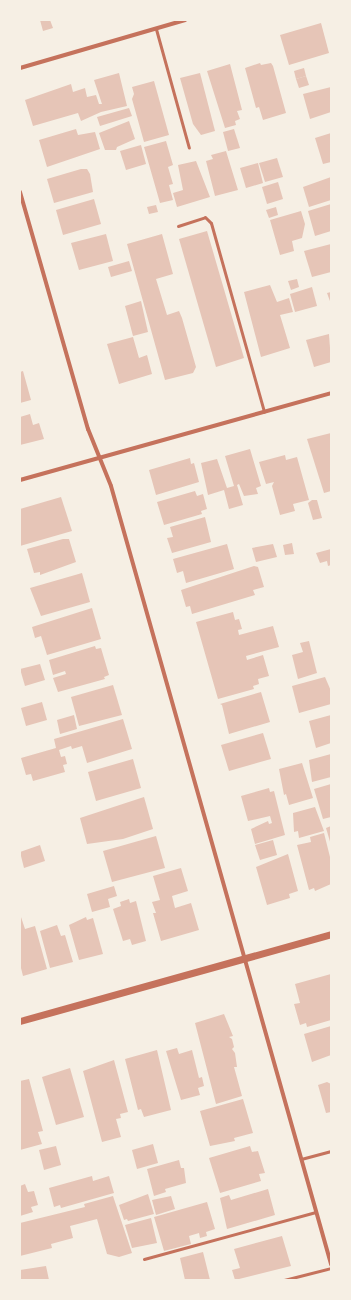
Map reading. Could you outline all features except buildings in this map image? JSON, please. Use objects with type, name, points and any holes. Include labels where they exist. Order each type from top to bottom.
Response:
[{"type":"street","points":[[20,68],[185,20]]},
{"type":"street","points":[[20,192],[88,429],[113,493],[243,959],[331,1264]]},
{"type":"street","points":[[20,480],[331,393]]},
{"type":"street","points":[[20,1020],[331,934]]},
{"type":"lane","points":[[156,29],[189,148]]},
{"type":"lane","points":[[178,226],[205,217],[211,223],[264,412]]},
{"type":"lane","points":[[301,1159],[331,1152]]},
{"type":"lane","points":[[144,1259],[316,1212]]},
{"type":"lane","points":[[284,1280],[331,1268]]}]
